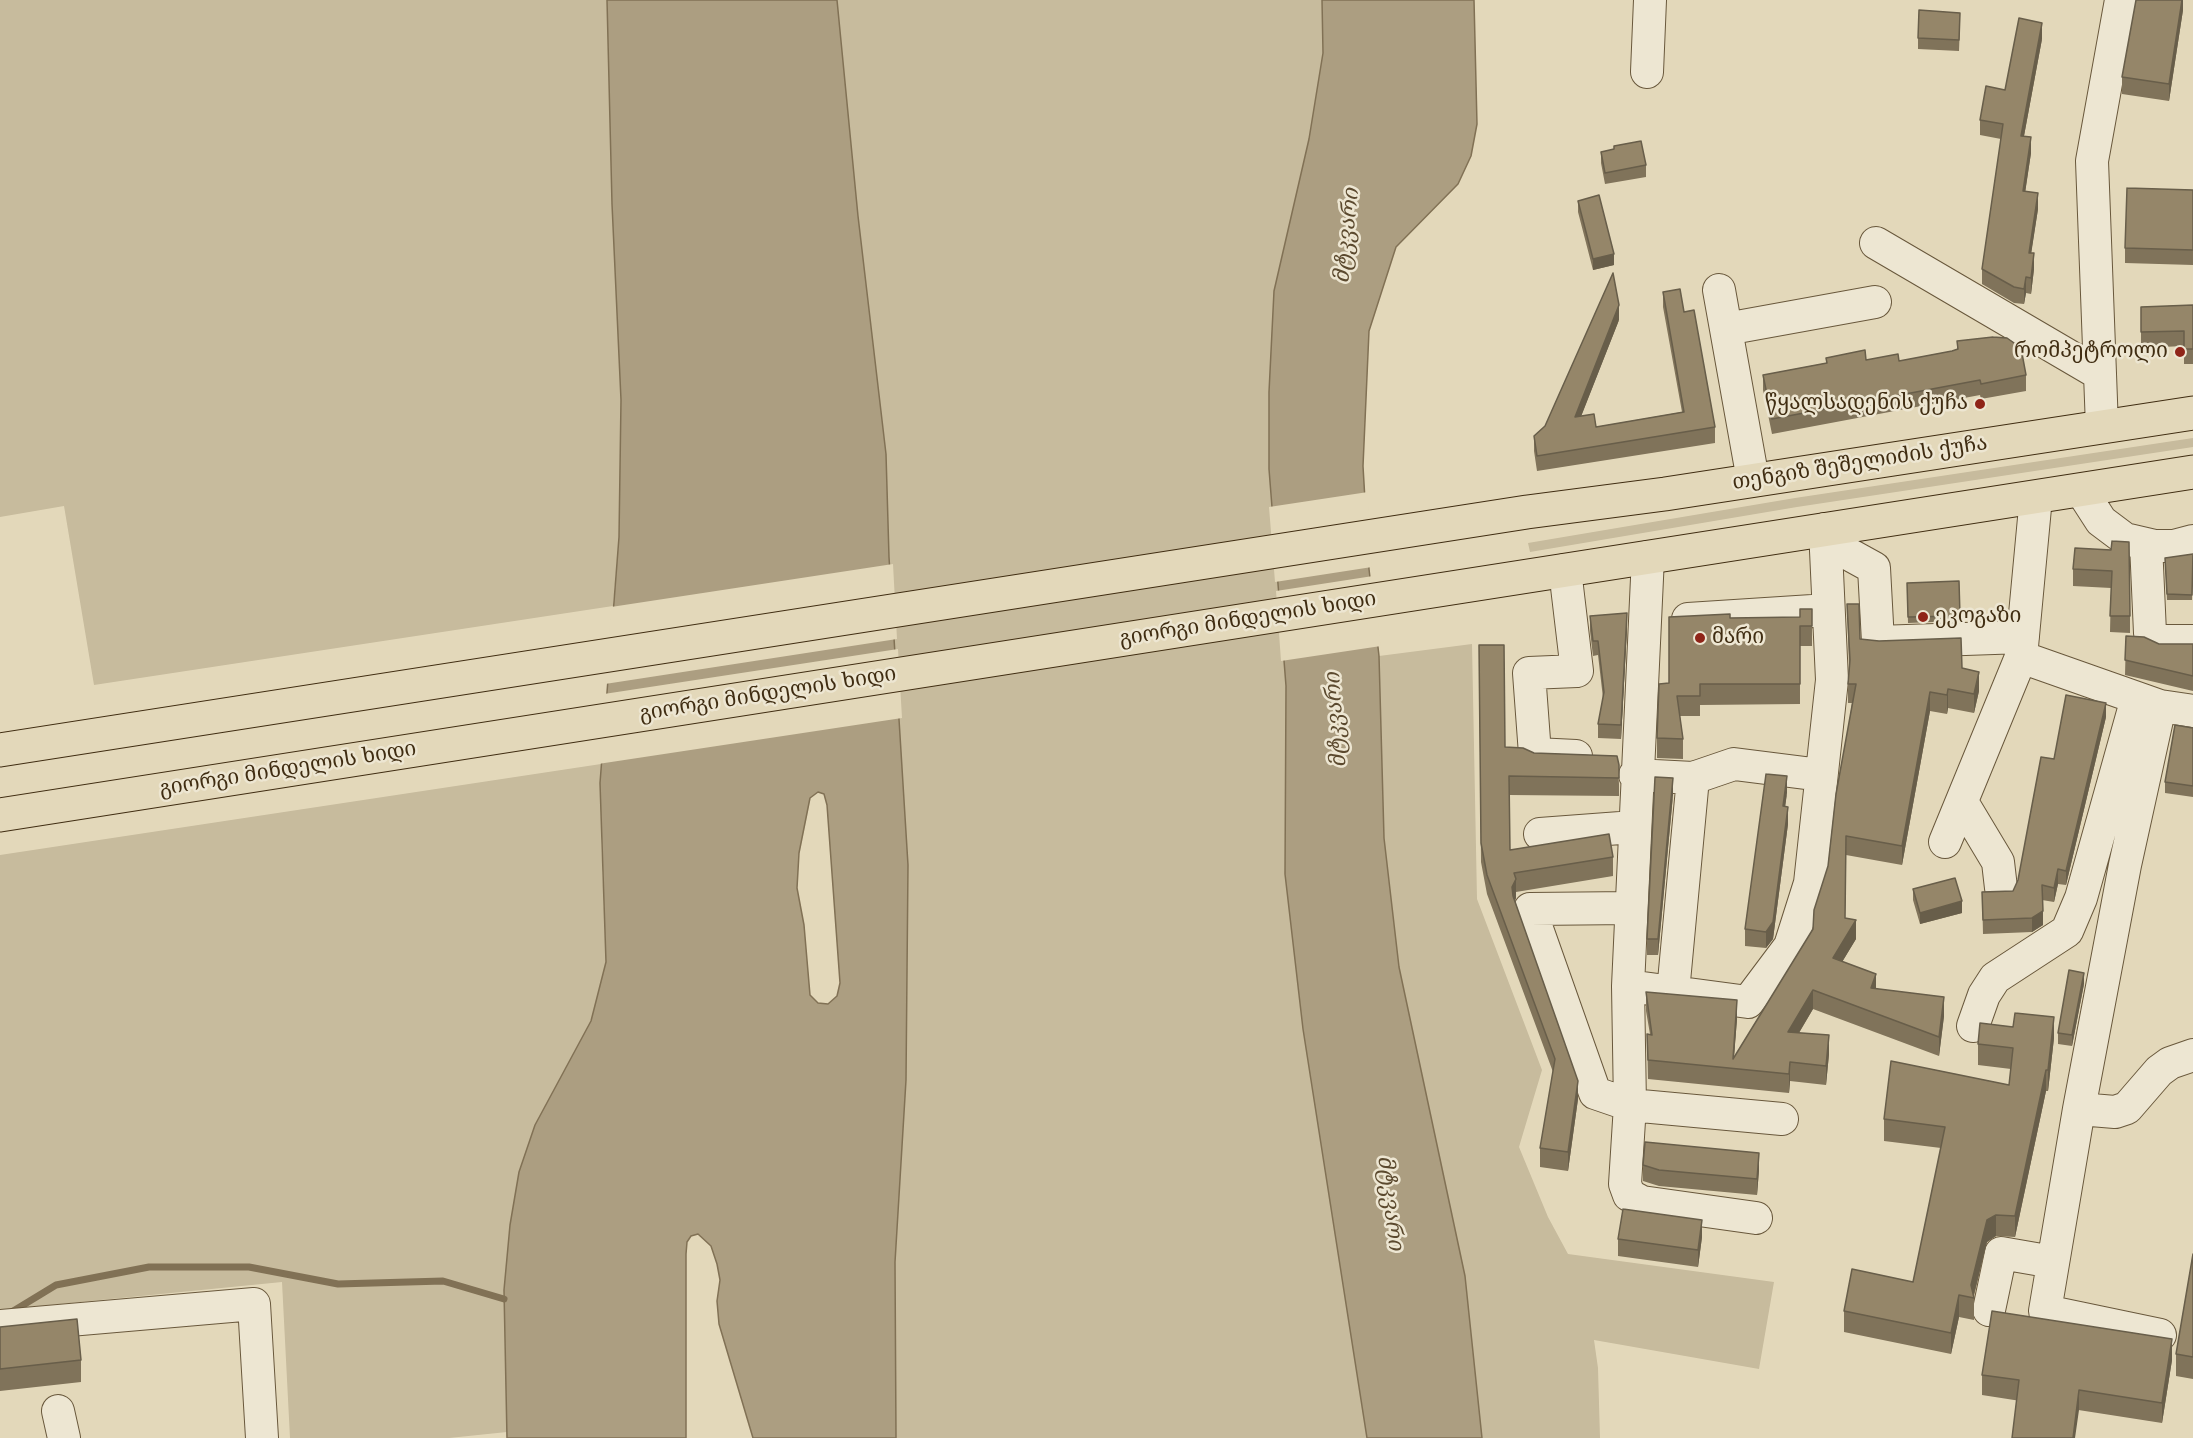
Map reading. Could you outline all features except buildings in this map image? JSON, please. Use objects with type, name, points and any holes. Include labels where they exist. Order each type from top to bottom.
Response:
[{"type":"main road","name":"თენგიზ შეშელიძის ქუჩა","points":[[0,750],[1527,512],[2193,413]]},
{"type":"main road","points":[[1551,572],[1648,557],[1825,535],[2036,496],[2193,472]]},
{"type":"main road","name":"გიორგი მინდელის ხიდი","points":[[0,815],[1551,572]]},
{"type":"street","points":[[1647,72],[1650,0]]},
{"type":"street","points":[[2102,427],[2098,373],[2092,161],[2121,0]]},
{"type":"street","points":[[1876,243],[2098,373]]},
{"type":"street","points":[[1719,290],[1753,480]]},
{"type":"street","points":[[1726,329],[1875,302]]},
{"type":"street","points":[[2081,490],[2101,521],[2125,539],[2146,544],[2174,546],[2193,541]]},
{"type":"street","points":[[1945,842],[2022,647],[2036,496]]},
{"type":"street","points":[[1628,986],[1748,1002],[1790,946],[1810,883],[1832,680],[1825,535]]},
{"type":"street","points":[[1825,535],[1874,568],[1878,642],[2022,647],[2148,702],[2193,711]]},
{"type":"street","points":[[2146,544],[2150,633],[2159,641],[2193,640]]},
{"type":"street","points":[[1648,557],[1646,621],[1622,761],[1634,827],[1628,986],[1630,1105],[1625,1184],[1629,1195],[1642,1202],[1756,1218]]},
{"type":"street","points":[[1551,572],[1577,671],[1529,673],[1535,754],[1622,761],[1693,778],[1734,764],[1821,775]]},
{"type":"street","points":[[1646,621],[1828,610]]},
{"type":"street","points":[[1973,1026],[1984,995],[1995,978],[2067,931],[2081,898],[2148,702]]},
{"type":"street","points":[[2148,702],[2126,865],[2079,1109],[2045,1311],[2160,1335]]},
{"type":"street","points":[[1673,992],[1693,778]]},
{"type":"street","points":[[1962,802],[1998,862],[2001,888]]},
{"type":"street","points":[[1540,834],[1634,827]]},
{"type":"street","points":[[1631,908],[1530,909],[1595,1094],[1630,1105],[1782,1119]]},
{"type":"street","points":[[2079,1109],[2115,1112],[2127,1108],[2159,1071],[2170,1063],[2193,1055]]},
{"type":"street","points":[[1989,1310],[2001,1253],[2054,1262]]},
{"type":"street","points":[[0,1326],[255,1304],[262,1438]]},
{"type":"shaded area","points":[[0,0],[607,0],[612,204],[621,400],[619,537],[613,606],[94,685],[64,506],[0,517]]},
{"type":"shaded area","points":[[837,0],[1322,0],[1323,53],[1269,392],[1269,469],[1286,686],[1285,874],[1303,1029],[1367,1438],[896,1438],[895,1262],[906,1080],[908,865],[889,557],[886,454],[858,216]]},
{"type":"shaded area","points":[[2193,438],[2193,447],[1797,507],[1530,552],[1528,543],[1795,498]]},
{"type":"shaded area","points":[[1472,644],[1477,899],[1542,1070],[1519,1147],[1548,1217],[1568,1254],[1774,1282],[1759,1369],[1594,1340],[1598,1368],[1600,1438],[1482,1438],[1465,1276],[1399,967],[1384,838],[1379,656]]},
{"type":"shaded area","points":[[601,764],[601,836],[606,962],[591,1021],[535,1125],[504,1290],[507,1432],[449,1438],[290,1438],[282,1282],[0,1310],[0,855]]},
{"type":"water","points":[[607,0],[837,0],[858,216],[886,454],[889,557],[908,865],[906,1080],[895,1262],[896,1438],[753,1438],[719,1324],[717,1301],[720,1280],[717,1264],[711,1246],[698,1234],[691,1236],[687,1242],[686,1254],[686,1438],[507,1438],[504,1290],[510,1225],[519,1172],[535,1125],[591,1021],[606,962],[600,783],[619,537],[621,400],[612,204]],"holes":[[[818,792],[824,794],[827,805],[840,983],[837,996],[828,1004],[818,1003],[810,995],[804,925],[797,888],[799,853],[810,798]]]},
{"type":"water","name":"მტკვარი","points":[[1322,0],[1474,0],[1477,124],[1471,156],[1458,184],[1396,247],[1369,331],[1363,466],[1369,569],[1379,656],[1384,838],[1399,967],[1465,1276],[1482,1438],[1367,1438],[1303,1029],[1285,874],[1286,686],[1269,469],[1269,392],[1274,291],[1309,139],[1323,53]]},
{"type":"pier","points":[[1368,492],[1372,567],[1275,582],[1269,507]]},
{"type":"pier","points":[[893,564],[897,639],[605,684],[611,607]]},
{"type":"pier","points":[[1373,576],[1381,646],[1281,661],[1276,591]]},
{"type":"pier","points":[[898,649],[902,718],[598,764],[604,694]]},
{"type":"waterway","points":[[10,1313],[56,1285],[149,1267],[249,1267],[338,1284],[443,1281],[504,1299]]},
{"type":"place","name":"რომპეტროლი","points":[[2180,352]]},
{"type":"place","name":"წყალსადენის ქუჩა","points":[[1980,404]]},
{"type":"place","name":"ეკოგაზი","points":[[1923,617]]},
{"type":"place","name":"მარი","points":[[1700,638]]}]
